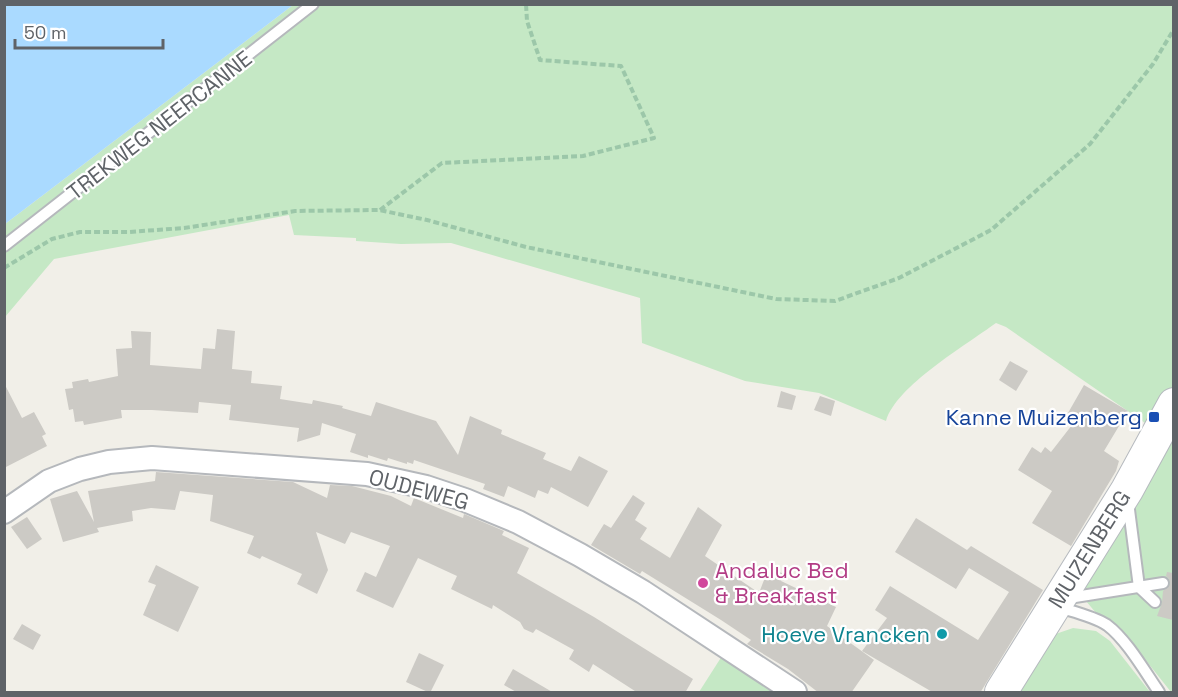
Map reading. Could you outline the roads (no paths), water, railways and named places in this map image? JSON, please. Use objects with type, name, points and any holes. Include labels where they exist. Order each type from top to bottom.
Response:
[{"type":"street","name":"MUIZENBERG","points":[[1001,693],[1127,490],[1173,404]]},
{"type":"street","name":"OUDEWEG","points":[[4,512],[49,481],[80,469],[109,462],[152,458],[367,474],[414,484],[465,500],[519,522],[580,555],[643,592],[795,693]]},
{"type":"lane","name":"TREKWEG NEERCANNE","points":[[4,246],[313,4]]},
{"type":"lane","points":[[1127,490],[1139,587],[1155,602]]},
{"type":"lane","points":[[1054,606],[1075,597],[1163,583]]},
{"type":"lane","points":[[1054,606],[1087,616],[1107,626],[1126,646],[1159,693]]},
{"type":"water","points":[[5,4],[293,4],[293,5],[5,224]]},
{"type":"place","name":"Kanne Muizenberg","points":[[1154,417]]},
{"type":"place","name":"Andaluc Bed & Breakfast","points":[[703,583]]},
{"type":"place","name":"Hoeve Vrancken","points":[[942,634]]}]
